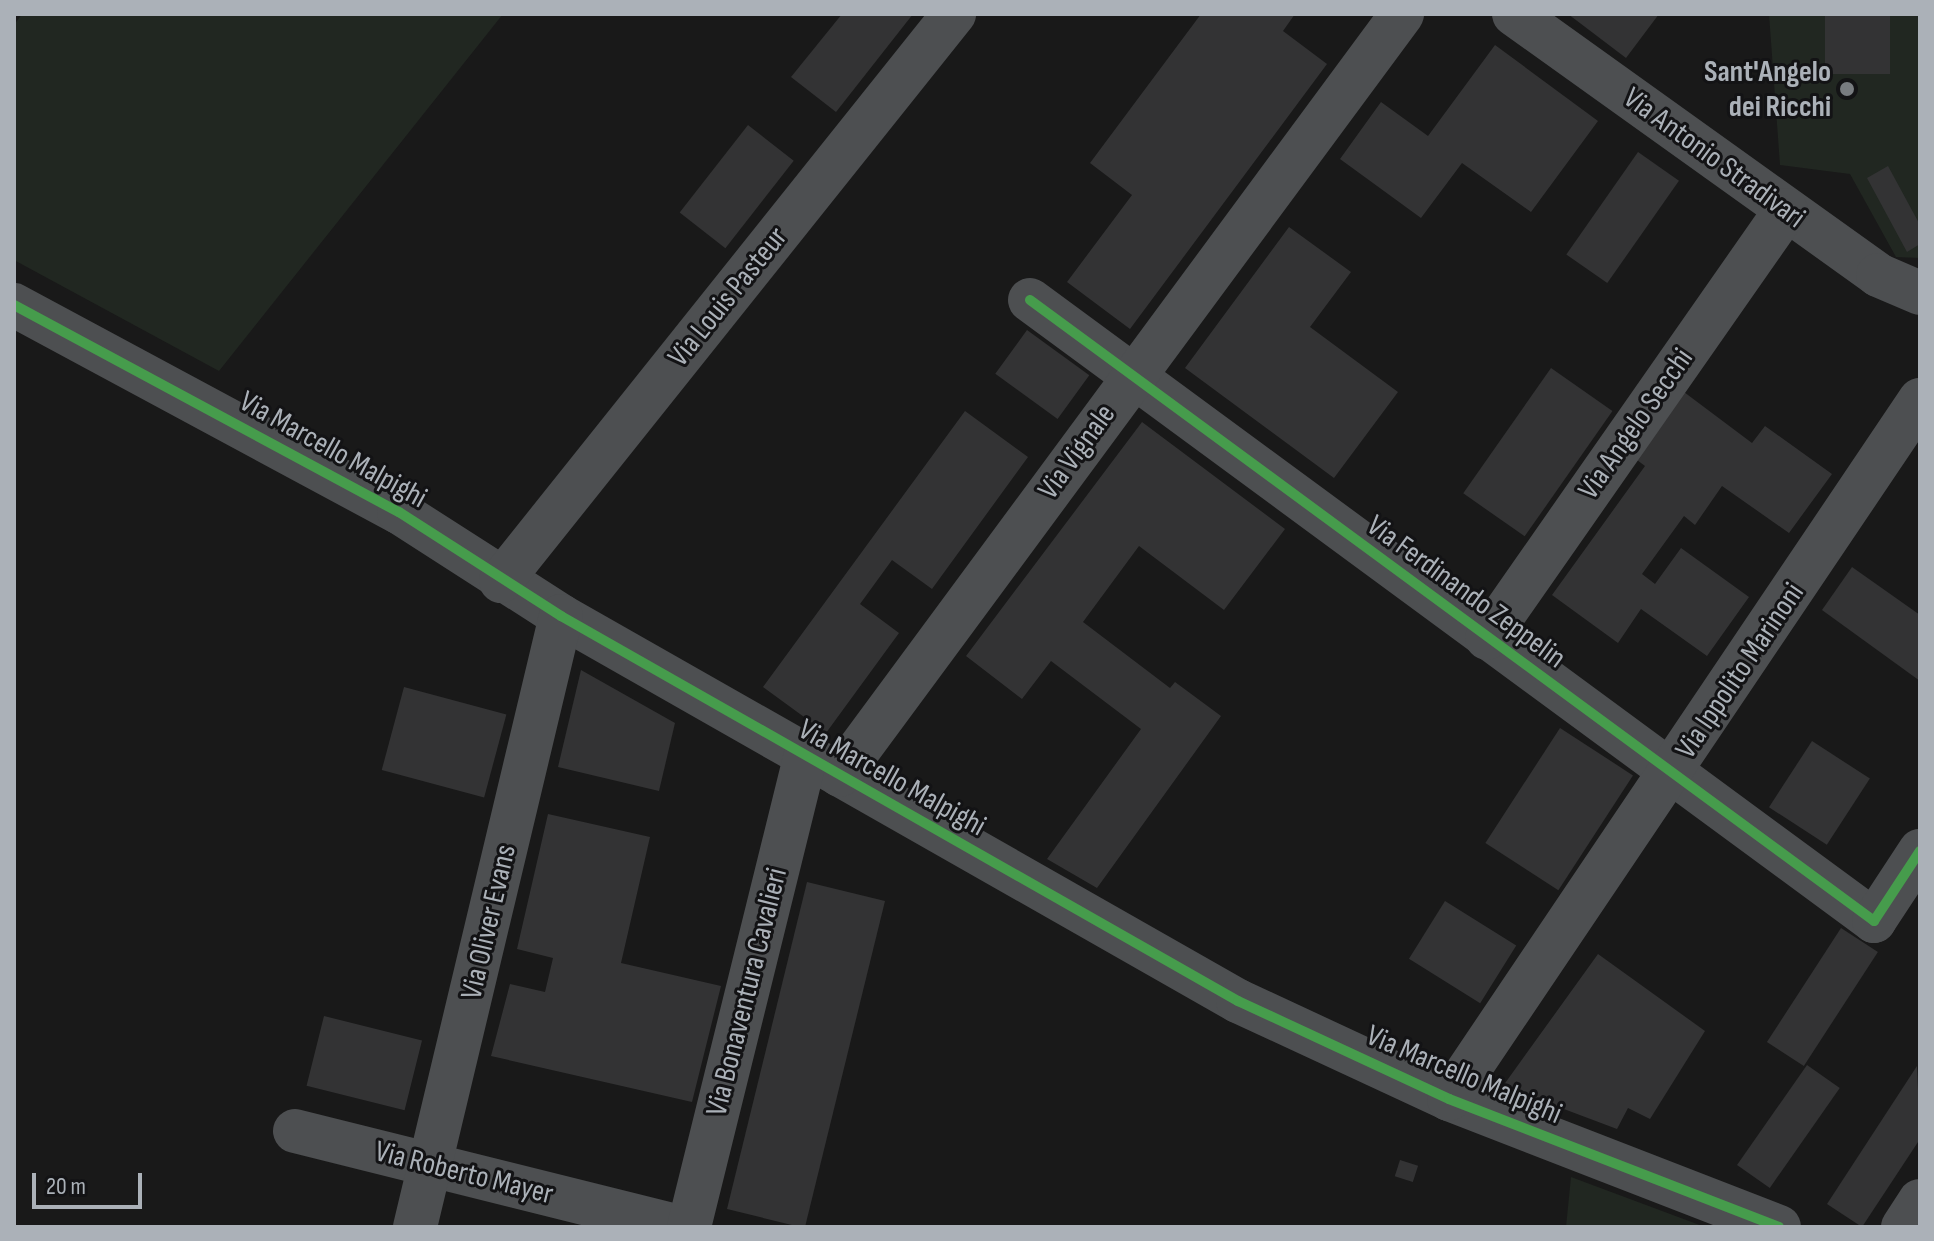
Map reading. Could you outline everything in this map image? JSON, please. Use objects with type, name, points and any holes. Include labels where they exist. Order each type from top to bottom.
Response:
[{"type":"street","name":"Via Louis Pasteur","points":[[501,581],[954,14]]},
{"type":"street","name":"Via Vignale","points":[[822,766],[1132,377],[1402,14]]},
{"type":"street","name":"Via Antonio Stradivari","points":[[1514,14],[1878,275],[1920,293]]},
{"type":"street","name":"Via Angelo Secchi","points":[[1487,638],[1786,210]]},
{"type":"street","name":"Via Ferdinando Zeppelin","points":[[1030,300],[1874,921],[1920,851]]},
{"type":"street","name":"Via Marcello Malpighi","points":[[14,305],[386,505],[501,581],[561,616],[1238,1001],[1449,1099],[1779,1227]]},
{"type":"street","name":"Via Ippolito Marinoni","points":[[1449,1099],[1672,773],[1920,400]]},
{"type":"street","name":"Via Oliver Evans","points":[[415,1227],[561,616]]},
{"type":"street","name":"Via Bonaventura Cavalieri","points":[[689,1227],[822,766]]},
{"type":"street","name":"Via Roberto Mayer","points":[[295,1131],[680,1227]]},
{"type":"street","points":[[1903,1227],[1920,1201]]},
{"type":"shaded area","points":[[22,14],[503,14],[219,371],[14,260],[14,25]]},
{"type":"shaded area","name":"Sant'Angelo dei Ricchi","points":[[1769,14],[1920,14],[1920,258],[1896,257],[1850,174],[1780,165]]},
{"type":"shaded area","points":[[1571,1177],[1705,1227],[1566,1227]]},
{"type":"building","points":[[842,14],[913,14],[836,112],[791,77]]},
{"type":"building","points":[[1201,14],[1295,14],[1283,31],[1327,64],[1130,329],[1067,282],[1132,195],[1090,163]]},
{"type":"building","points":[[1568,14],[1659,14],[1626,58]]},
{"type":"building","points":[[1825,14],[1890,14],[1890,74],[1825,74]]},
{"type":"building","points":[[1495,45],[1598,121],[1531,212],[1462,163],[1421,218],[1340,159],[1381,102],[1428,136]]},
{"type":"building","points":[[748,125],[794,161],[725,248],[680,212]]},
{"type":"building","points":[[1638,152],[1679,181],[1607,283],[1566,254]]},
{"type":"building","points":[[1888,166],[1920,225],[1920,244],[1907,252],[1867,178]]},
{"type":"building","points":[[1289,227],[1351,272],[1310,327],[1398,392],[1334,478],[1185,368]]},
{"type":"building","points":[[1027,330],[1089,375],[1058,419],[995,374]]},
{"type":"building","points":[[1551,368],[1612,411],[1525,536],[1463,493]]},
{"type":"building","points":[[1684,392],[1752,443],[1765,426],[1832,474],[1789,533],[1722,486],[1695,525],[1684,516],[1642,574],[1655,584],[1681,548],[1749,597],[1707,656],[1641,609],[1618,643],[1552,595],[1645,466],[1637,460]]},
{"type":"building","points":[[965,411],[1028,457],[932,589],[892,560],[860,604],[899,633],[826,733],[763,687]]},
{"type":"building","points":[[1142,422],[1285,529],[1224,610],[1139,546],[1083,622],[1170,688],[1175,682],[1221,716],[1097,888],[1047,859],[1141,729],[1051,661],[1022,699],[966,656]]},
{"type":"building","points":[[1852,567],[1920,615],[1920,681],[1822,610]]},
{"type":"building","points":[[581,670],[675,723],[659,791],[558,767]]},
{"type":"building","points":[[404,687],[506,714],[484,798],[382,770]]},
{"type":"building","points":[[1560,728],[1633,775],[1558,890],[1485,843]]},
{"type":"building","points":[[1812,741],[1870,779],[1827,845],[1769,807]]},
{"type":"building","points":[[548,814],[650,837],[621,963],[721,986],[692,1102],[491,1056],[510,984],[545,992],[553,958],[517,949]]},
{"type":"building","points":[[807,882],[885,901],[805,1227],[800,1227],[727,1209]]},
{"type":"building","points":[[1445,901],[1516,946],[1480,1003],[1409,959]]},
{"type":"building","points":[[1841,928],[1878,952],[1804,1066],[1767,1042]]},
{"type":"building","points":[[1598,954],[1705,1031],[1650,1119],[1628,1108],[1617,1129],[1503,1086]]},
{"type":"building","points":[[324,1016],[422,1040],[405,1110],[307,1086]]},
{"type":"building","points":[[1807,1065],[1840,1088],[1770,1188],[1737,1165]]},
{"type":"building","points":[[1917,1066],[1920,1139],[1862,1227],[1827,1204]]},
{"type":"building","points":[[1400,1160],[1418,1166],[1413,1182],[1395,1176]]},
{"type":"cycle path","points":[[1030,300],[1874,921],[1920,851]]},
{"type":"cycle path","points":[[14,305],[399,512],[561,616],[1238,1001],[1449,1099],[1779,1227]]},
{"type":"place","name":"Sant'Angelo dei Ricchi","points":[[1847,89]]}]
